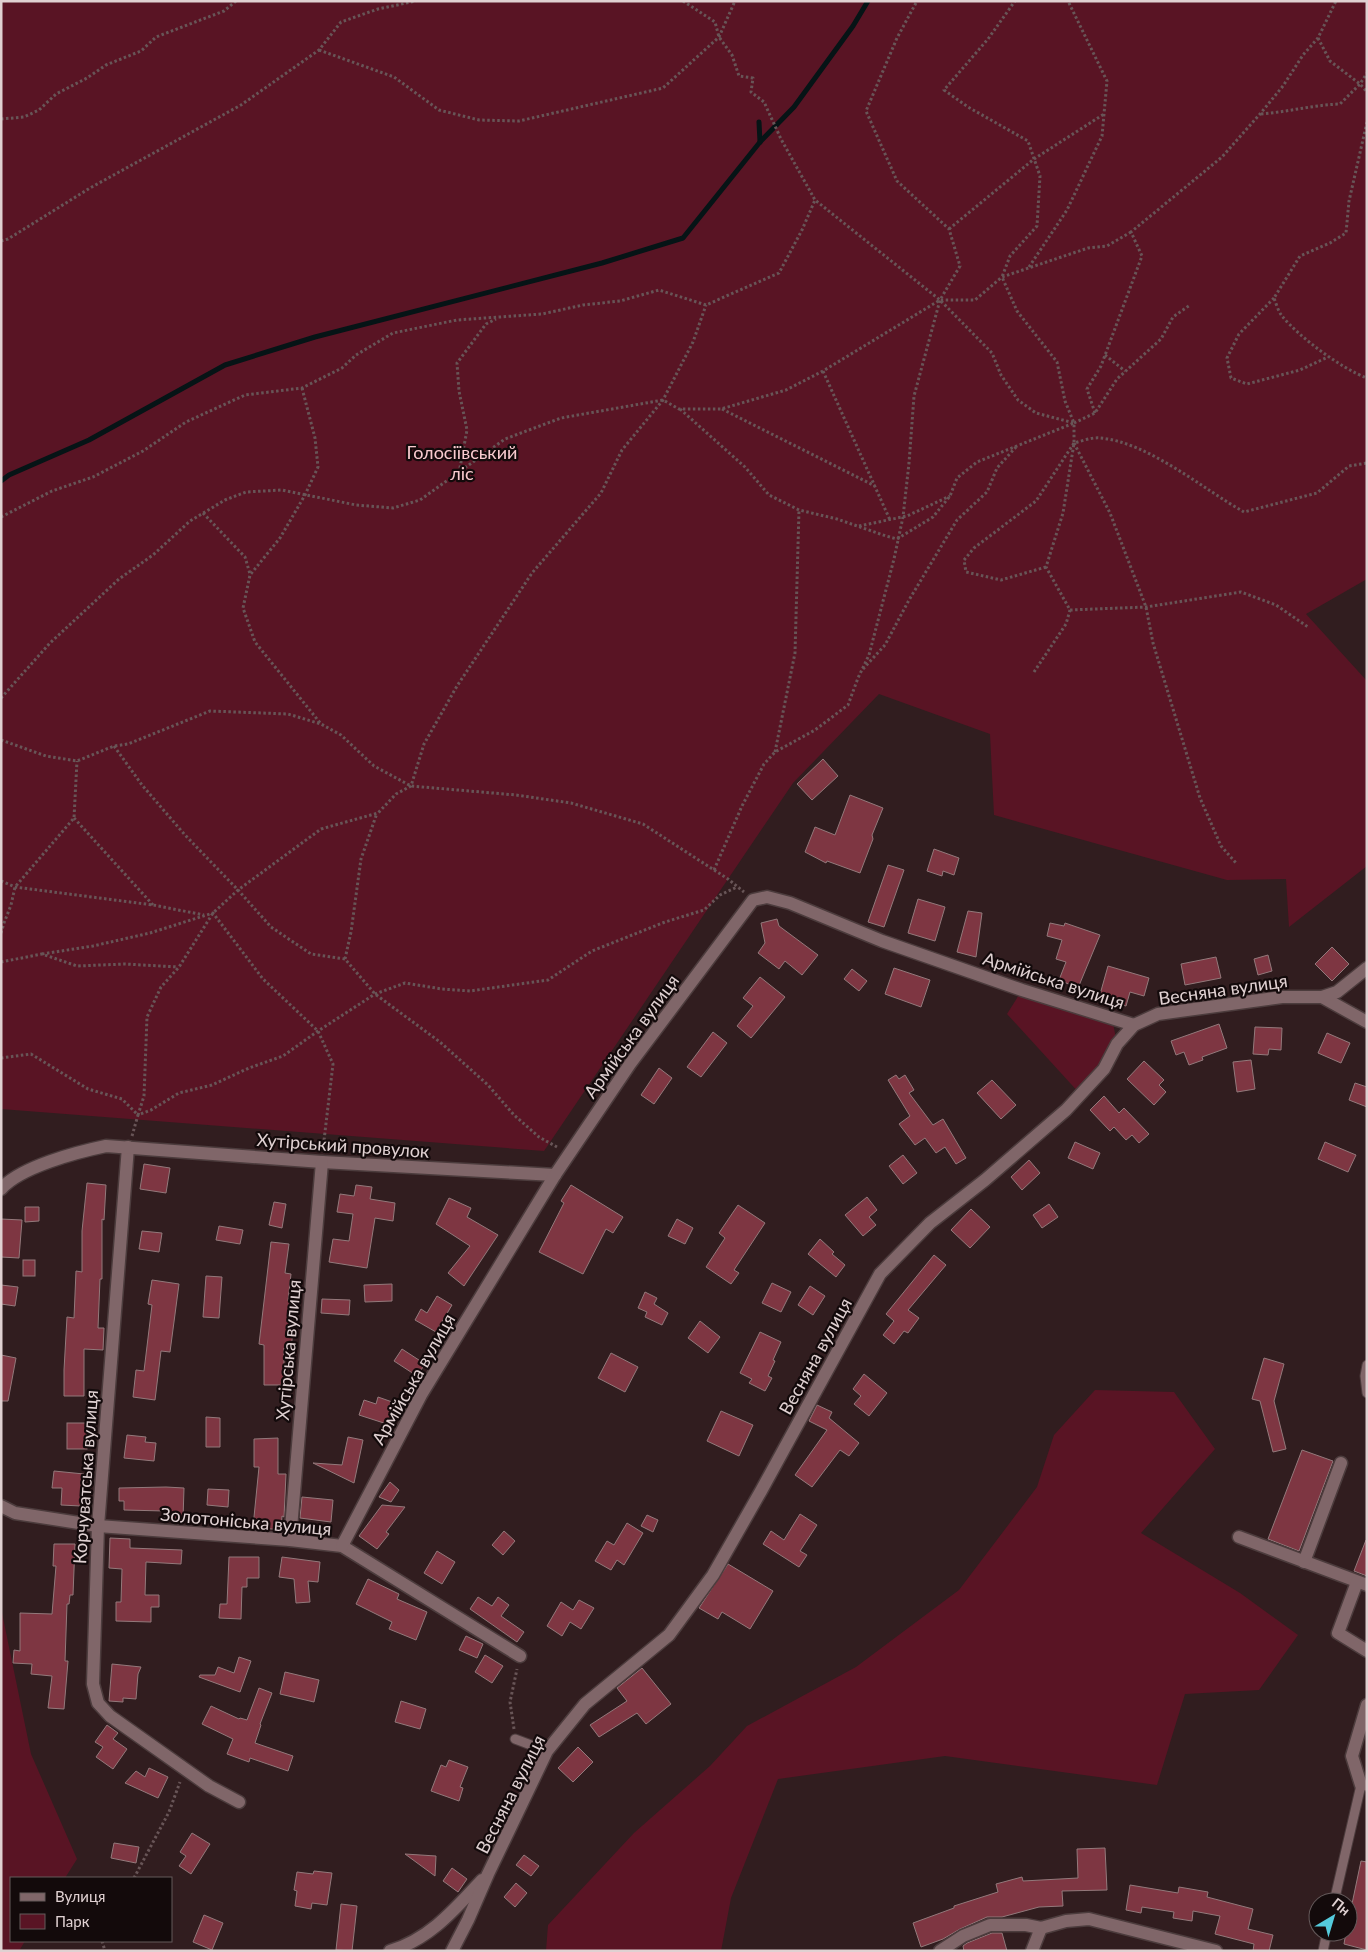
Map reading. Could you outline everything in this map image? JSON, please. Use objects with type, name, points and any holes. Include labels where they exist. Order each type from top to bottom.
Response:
[{"type":"street","name":"Армійська вулиця","points":[[342,1546],[421,1396],[555,1175],[630,1064],[754,900],[767,897],[790,903],[882,941],[1022,990],[1134,1025]]},
{"type":"street","name":"Весняна вулиця","points":[[452,1951],[547,1751],[585,1704],[669,1635],[713,1575],[880,1274],[930,1223],[985,1180],[1066,1110],[1104,1069],[1117,1044],[1134,1025],[1158,1014],[1282,997],[1322,997],[1337,992],[1367,968]]},
{"type":"street","points":[[1322,997],[1367,1022]]},
{"type":"street","points":[[1,1189],[6,1183],[44,1163],[78,1152],[106,1146],[128,1147]]},
{"type":"street","name":"Хутірський провулок","points":[[128,1147],[322,1162],[555,1175]]},
{"type":"street","name":"Корчуватська вулиця","points":[[128,1147],[98,1526],[93,1684],[98,1702],[110,1716],[209,1786],[239,1802]]},
{"type":"street","name":"Хутірська вулиця","points":[[290,1540],[322,1162]]},
{"type":"street","points":[[1304,1562],[1342,1463]]},
{"type":"street","name":"Золотоніська вулиця","points":[[1,1506],[15,1513],[98,1526],[290,1540],[342,1546],[520,1656]]},
{"type":"street","points":[[1239,1538],[1362,1584],[1338,1633],[1367,1651]]},
{"type":"street","points":[[1364,1785],[1352,1756],[1367,1705]]},
{"type":"street","points":[[390,1951],[413,1942],[443,1921],[488,1874]]},
{"type":"street","points":[[940,1951],[963,1936],[990,1925],[1026,1925],[1040,1928],[1066,1921],[1089,1919],[1216,1951]]},
{"type":"street","points":[[1032,1951],[1040,1928]]},
{"type":"lane","points":[[1367,1365],[1365,1376],[1367,1393]]},
{"type":"lane","points":[[515,1740],[547,1751]]},
{"type":"lane","points":[[1337,1892],[1364,1785]]},
{"type":"path","points":[[1,119],[24,117],[39,110],[56,94],[87,78],[106,65],[141,51],[156,36],[224,11],[236,1]]},
{"type":"path","points":[[1,241],[8,239],[90,188],[241,105],[320,50],[341,22],[378,9],[416,1]]},
{"type":"path","points":[[684,1],[715,22],[719,37],[732,55],[739,76],[753,78],[751,92],[764,102],[781,139],[815,200],[940,300],[992,353],[1001,375],[1018,400],[1036,413],[1074,423]]},
{"type":"path","points":[[320,50],[394,77],[439,110],[479,120],[519,121],[663,88],[719,37],[735,1]]},
{"type":"path","points":[[714,870],[742,806],[764,764],[775,752],[816,730],[848,705],[869,654],[894,559],[903,517],[914,396],[940,300],[960,266],[949,229],[897,180],[866,112],[897,38],[917,1]]},
{"type":"path","points":[[1016,1],[988,39],[944,90],[968,107],[1028,141],[1040,176],[1037,226],[1010,256],[1002,277],[1017,311],[1057,362],[1065,401],[1074,423],[1074,443],[1063,513],[1046,567],[1070,610],[1066,624],[1034,672]]},
{"type":"path","points":[[1028,268],[1066,210],[1102,136],[1107,81],[1068,1]]},
{"type":"path","points":[[679,409],[721,409],[786,390],[823,371],[940,300],[974,300],[1002,277],[1088,248],[1107,246],[1131,232],[1222,157],[1283,86],[1303,55],[1318,38],[1336,1]]},
{"type":"path","points":[[1318,38],[1330,61],[1360,84],[1367,92]]},
{"type":"path","points":[[1260,114],[1278,113],[1314,105],[1340,104],[1360,84],[1367,72]]},
{"type":"path","points":[[949,229],[1034,159],[1104,114]]},
{"type":"path","points":[[1328,357],[1300,370],[1247,384],[1231,378],[1227,358],[1239,334],[1274,298],[1300,256],[1330,243],[1346,233],[1349,201],[1367,122]]},
{"type":"path","points":[[1,517],[52,492],[93,476],[143,451],[186,422],[245,395],[302,388],[342,368],[356,355],[393,333],[457,320],[542,314],[583,305],[620,301],[659,290],[706,305],[779,273],[802,230],[815,200]]},
{"type":"path","points":[[1095,413],[1087,389],[1105,355],[1142,256],[1131,232]]},
{"type":"path","points":[[1274,298],[1281,315],[1328,357],[1355,374],[1367,378]]},
{"type":"path","points":[[345,959],[351,932],[361,859],[378,813],[396,794],[411,786],[424,744],[457,686],[532,574],[601,493],[622,450],[663,400],[693,342],[706,305]]},
{"type":"path","points":[[1,698],[50,643],[119,579],[153,555],[190,521],[224,500],[246,492],[282,490],[356,505],[393,508],[420,500],[505,439],[560,418],[663,400],[679,409],[746,467],[769,495],[799,510],[838,519],[897,539],[934,517],[950,496],[956,478],[977,462],[1095,413],[1117,379],[1161,339],[1173,317],[1190,305]]},
{"type":"path","points":[[458,473],[467,430],[459,391],[456,363],[486,324],[498,318]]},
{"type":"path","points":[[1105,355],[1125,371]]},
{"type":"path","points":[[823,371],[890,520]]},
{"type":"path","points":[[250,574],[280,538],[305,495],[318,467],[315,438],[302,388]]},
{"type":"path","points":[[721,409],[875,486]]},
{"type":"path","points":[[1046,567],[1001,580],[966,572],[964,560],[974,548],[1036,501],[1074,443],[1099,438],[1128,444],[1192,478],[1222,500],[1244,512],[1317,493],[1349,466],[1367,463]]},
{"type":"path","points":[[1074,443],[1110,513],[1146,606],[1153,643],[1200,798],[1221,846],[1236,863]]},
{"type":"path","points":[[860,672],[885,645],[909,600],[958,520],[987,492],[997,468],[1018,445]]},
{"type":"path","points":[[857,527],[903,517],[950,496]]},
{"type":"path","points":[[775,752],[795,653],[799,510]]},
{"type":"path","points":[[203,513],[245,557],[250,574],[243,608],[255,642],[321,724]]},
{"type":"path","points":[[1070,610],[1146,606],[1241,592],[1276,605],[1308,627]]},
{"type":"path","points":[[1,740],[46,756],[78,760],[114,746],[128,744],[210,711],[288,714],[321,724],[341,735],[374,766],[411,786],[516,795],[570,803],[643,824],[714,870],[754,900]]},
{"type":"path","points":[[114,746],[142,785],[185,835],[271,927],[312,954],[345,959],[375,994],[440,1042],[488,1085],[514,1115],[539,1137],[557,1146],[555,1175]]},
{"type":"path","points":[[1,934],[15,886],[74,818],[78,760]]},
{"type":"path","points":[[128,1147],[144,1096],[147,1017],[161,987],[179,967],[213,913],[238,890],[322,828],[378,813]]},
{"type":"path","points":[[74,818],[153,905]]},
{"type":"path","points":[[1,881],[15,886],[153,905],[205,916]]},
{"type":"path","points":[[138,1115],[151,1110],[179,1093],[212,1084],[283,1056],[318,1030],[375,994],[405,983],[470,991],[548,980],[592,951],[665,922],[704,910],[720,895],[737,887]]},
{"type":"path","points":[[1,962],[93,946],[150,933],[213,913]]},
{"type":"path","points":[[213,913],[263,979],[318,1030],[333,1064],[322,1162]]},
{"type":"path","points":[[42,954],[77,966],[125,964],[179,967]]},
{"type":"path","points":[[1,1058],[31,1054],[88,1089],[122,1100],[138,1115]]},
{"type":"path","points":[[515,1740],[510,1702],[520,1656]]},
{"type":"path","points":[[135,1877],[168,1812],[182,1777],[182,1766]]},
{"type":"green space","name":"Голосіївський ліс","points":[[1,1],[1367,1],[1367,579],[1306,614],[1367,681],[1367,866],[1289,927],[1286,879],[1227,880],[994,815],[990,734],[879,694],[793,783],[544,1151],[1,1109]]},
{"type":"green space","points":[[1022,990],[1112,1018],[1117,1044],[1081,1095],[1007,1014]]},
{"type":"green space","points":[[1095,1390],[1174,1392],[1215,1449],[1141,1533],[1240,1593],[1298,1635],[1259,1690],[1185,1694],[1157,1785],[945,1756],[778,1779],[731,1898],[721,1951],[546,1951],[548,1925],[634,1833],[710,1766],[747,1726],[856,1667],[959,1590],[1037,1487],[1054,1435]]},
{"type":"green space","points":[[1,1608],[31,1754],[77,1859],[66,1877],[10,1877],[10,1942],[24,1942],[19,1951],[1,1951]]},
{"type":"building","points":[[823,759],[838,776],[812,800],[797,784]]},
{"type":"building","points":[[850,795],[883,808],[860,873],[827,861],[826,863],[805,852],[815,827],[835,835]]},
{"type":"building","points":[[934,849],[959,858],[954,875],[943,871],[942,876],[927,871]]},
{"type":"building","points":[[888,865],[904,870],[884,927],[868,922]]},
{"type":"building","points":[[918,899],[945,907],[935,941],[908,933]]},
{"type":"building","points":[[968,911],[982,913],[976,957],[957,952]]},
{"type":"building","points":[[777,919],[779,926],[818,955],[802,975],[785,961],[779,969],[758,953],[765,943],[761,923]]},
{"type":"building","points":[[1050,923],[1064,926],[1065,923],[1100,935],[1078,988],[1059,980],[1066,962],[1056,959],[1062,940],[1047,936]]},
{"type":"building","points":[[1332,947],[1349,964],[1332,981],[1315,964]]},
{"type":"building","points":[[1268,955],[1272,971],[1258,975],[1254,959]]},
{"type":"building","points":[[1216,957],[1221,978],[1185,985],[1181,964]]},
{"type":"building","points":[[1108,966],[1149,978],[1144,996],[1130,992],[1126,1006],[1099,998]]},
{"type":"building","points":[[894,968],[930,980],[921,1007],[885,994]]},
{"type":"building","points":[[852,969],[867,981],[859,991],[844,979]]},
{"type":"building","points":[[760,977],[785,997],[751,1038],[737,1026],[753,1006],[743,998]]},
{"type":"building","points":[[1219,1024],[1227,1048],[1202,1057],[1203,1060],[1189,1065],[1184,1052],[1176,1055],[1171,1041]]},
{"type":"building","points":[[1255,1027],[1282,1028],[1281,1050],[1269,1049],[1268,1055],[1253,1054]]},
{"type":"building","points":[[713,1032],[727,1043],[701,1077],[687,1067]]},
{"type":"building","points":[[1327,1033],[1350,1043],[1341,1063],[1318,1053]]},
{"type":"building","points":[[1251,1060],[1255,1089],[1237,1092],[1233,1062]]},
{"type":"building","points":[[1144,1061],[1164,1080],[1159,1085],[1166,1092],[1154,1105],[1127,1079]]},
{"type":"building","points":[[659,1068],[672,1078],[654,1104],[641,1095]]},
{"type":"building","points":[[896,1075],[899,1079],[905,1075],[914,1090],[909,1093],[933,1125],[943,1119],[966,1158],[956,1164],[945,1147],[936,1153],[925,1138],[915,1145],[899,1124],[910,1116],[888,1080]]},
{"type":"building","points":[[992,1080],[1016,1105],[1001,1119],[977,1093]]},
{"type":"building","points":[[1355,1083],[1367,1087],[1367,1107],[1349,1100]]},
{"type":"building","points":[[1104,1096],[1119,1113],[1124,1108],[1149,1134],[1139,1143],[1132,1135],[1126,1140],[1114,1127],[1110,1131],[1090,1110]]},
{"type":"building","points":[[1075,1142],[1100,1153],[1093,1169],[1068,1158]]},
{"type":"building","points":[[1325,1142],[1356,1155],[1348,1172],[1318,1159]]},
{"type":"building","points":[[903,1155],[917,1173],[903,1184],[889,1166]]},
{"type":"building","points":[[1029,1160],[1040,1173],[1022,1190],[1011,1177]]},
{"type":"building","points":[[144,1164],[170,1168],[166,1193],[140,1189]]},
{"type":"building","points":[[87,1183],[106,1185],[104,1220],[102,1219],[102,1279],[100,1279],[98,1328],[104,1328],[103,1350],[84,1349],[84,1396],[64,1396],[67,1317],[74,1318],[76,1271],[82,1272],[82,1231]]},
{"type":"building","points":[[356,1185],[372,1187],[370,1199],[395,1203],[393,1221],[375,1218],[367,1268],[329,1262],[333,1239],[349,1241],[353,1214],[337,1212],[340,1194],[354,1196]]},
{"type":"building","points":[[571,1185],[623,1217],[613,1233],[606,1229],[583,1274],[539,1252],[564,1203],[561,1201]]},
{"type":"building","points":[[867,1197],[877,1210],[869,1217],[876,1225],[863,1236],[845,1215]]},
{"type":"building","points":[[449,1198],[471,1208],[467,1217],[498,1235],[464,1286],[448,1273],[470,1246],[436,1224]]},
{"type":"building","points":[[274,1202],[286,1204],[282,1228],[269,1225]]},
{"type":"building","points":[[1049,1204],[1058,1217],[1042,1228],[1033,1215]]},
{"type":"building","points":[[738,1205],[765,1223],[734,1270],[739,1273],[731,1284],[706,1267],[725,1238],[719,1233]]},
{"type":"building","points":[[25,1207],[39,1207],[39,1221],[25,1222]]},
{"type":"building","points":[[971,1209],[990,1227],[970,1248],[951,1230]]},
{"type":"building","points":[[1,1219],[22,1220],[19,1258],[1,1257]]},
{"type":"building","points":[[677,1219],[693,1228],[685,1244],[668,1236]]},
{"type":"building","points":[[219,1226],[243,1230],[240,1244],[216,1240]]},
{"type":"building","points":[[142,1231],[162,1233],[159,1252],[139,1249]]},
{"type":"building","points":[[820,1239],[834,1252],[832,1254],[845,1265],[836,1277],[808,1254]]},
{"type":"building","points":[[271,1242],[289,1244],[285,1273],[291,1274],[288,1301],[296,1302],[291,1349],[284,1348],[284,1385],[264,1385],[264,1345],[259,1344]]},
{"type":"building","points":[[934,1255],[946,1265],[908,1310],[919,1318],[908,1333],[904,1331],[894,1344],[883,1335],[894,1321],[886,1314]]},
{"type":"building","points":[[23,1260],[35,1260],[35,1276],[23,1276]]},
{"type":"building","points":[[206,1276],[222,1277],[219,1318],[203,1317]]},
{"type":"building","points":[[152,1280],[179,1284],[170,1352],[161,1351],[155,1400],[133,1397],[136,1370],[144,1371],[152,1305],[148,1304]]},
{"type":"building","points":[[772,1283],[791,1292],[781,1312],[762,1303]]},
{"type":"building","points":[[392,1284],[392,1301],[365,1302],[364,1285]]},
{"type":"building","points":[[1,1285],[18,1287],[15,1306],[1,1304]]},
{"type":"building","points":[[810,1286],[825,1296],[813,1315],[798,1305]]},
{"type":"building","points":[[645,1292],[657,1298],[654,1304],[668,1313],[662,1325],[645,1317],[647,1312],[638,1308]]},
{"type":"building","points":[[437,1296],[452,1305],[436,1332],[415,1320],[421,1309],[427,1313]]},
{"type":"building","points":[[322,1299],[350,1300],[349,1315],[321,1313]]},
{"type":"building","points":[[700,1321],[720,1337],[708,1353],[688,1338]]},
{"type":"building","points":[[760,1332],[781,1342],[768,1376],[772,1378],[765,1391],[749,1383],[752,1379],[740,1373]]},
{"type":"building","points":[[402,1349],[425,1364],[417,1376],[394,1361]]},
{"type":"building","points":[[611,1353],[638,1367],[625,1392],[598,1378]]},
{"type":"building","points":[[1,1355],[16,1358],[8,1401],[1,1401]]},
{"type":"building","points":[[1264,1358],[1284,1364],[1274,1401],[1286,1449],[1273,1452],[1260,1401],[1252,1399]]},
{"type":"building","points":[[864,1374],[887,1393],[869,1416],[854,1404],[861,1396],[853,1389]]},
{"type":"building","points":[[378,1397],[398,1404],[390,1425],[359,1415],[364,1400],[376,1404]]},
{"type":"building","points":[[817,1405],[832,1412],[829,1418],[859,1443],[849,1456],[840,1450],[812,1487],[795,1475],[827,1430],[809,1421]]},
{"type":"building","points":[[721,1411],[753,1425],[739,1456],[707,1441]]},
{"type":"building","points":[[206,1417],[220,1418],[220,1447],[206,1447]]},
{"type":"building","points":[[67,1423],[87,1423],[87,1449],[67,1449]]},
{"type":"building","points":[[127,1435],[146,1437],[145,1442],[156,1443],[154,1461],[124,1458]]},
{"type":"building","points":[[348,1437],[363,1440],[354,1483],[313,1463],[342,1465]]},
{"type":"building","points":[[278,1438],[278,1474],[286,1474],[284,1517],[282,1516],[281,1530],[253,1527],[259,1467],[254,1467],[254,1439]]},
{"type":"building","points":[[1302,1450],[1333,1461],[1299,1551],[1268,1539]]},
{"type":"building","points":[[54,1471],[84,1474],[81,1506],[61,1505],[62,1488],[52,1488]]},
{"type":"building","points":[[390,1482],[399,1490],[391,1502],[379,1497]]},
{"type":"building","points":[[119,1488],[184,1488],[183,1519],[164,1518],[165,1511],[124,1510],[124,1501],[119,1501]]},
{"type":"building","points":[[208,1489],[229,1490],[228,1507],[207,1505]]},
{"type":"building","points":[[302,1497],[333,1500],[331,1522],[300,1518]]},
{"type":"building","points":[[382,1505],[405,1507],[386,1532],[389,1534],[377,1549],[359,1536]]},
{"type":"building","points":[[800,1514],[817,1525],[800,1551],[807,1555],[799,1567],[763,1544],[771,1531],[784,1540]]},
{"type":"building","points":[[647,1515],[658,1520],[653,1532],[641,1526]]},
{"type":"building","points":[[627,1523],[643,1533],[624,1565],[617,1560],[611,1570],[595,1561],[607,1541],[614,1545]]},
{"type":"building","points":[[504,1531],[515,1541],[503,1555],[492,1545]]},
{"type":"building","points":[[110,1538],[130,1539],[130,1548],[182,1550],[181,1564],[146,1562],[145,1595],[159,1595],[159,1607],[151,1607],[151,1622],[116,1621],[116,1602],[121,1602],[122,1569],[109,1568]]},
{"type":"building","points":[[1367,1540],[1367,1576],[1354,1571]]},
{"type":"building","points":[[54,1544],[75,1544],[73,1595],[70,1595],[69,1604],[67,1604],[65,1661],[68,1661],[64,1709],[48,1708],[52,1676],[31,1674],[32,1664],[13,1663],[14,1650],[20,1651],[20,1613],[52,1614],[56,1566],[53,1566]]},
{"type":"building","points":[[437,1551],[455,1562],[442,1584],[424,1573]]},
{"type":"building","points":[[229,1557],[259,1557],[259,1578],[247,1578],[247,1587],[242,1587],[241,1619],[219,1618],[220,1604],[227,1604]]},
{"type":"building","points":[[282,1557],[320,1562],[318,1582],[308,1581],[310,1602],[296,1603],[294,1579],[279,1577]]},
{"type":"building","points":[[728,1564],[773,1591],[750,1629],[722,1612],[718,1619],[699,1608]]},
{"type":"building","points":[[368,1579],[399,1594],[397,1599],[427,1612],[416,1640],[389,1629],[392,1622],[356,1604]]},
{"type":"building","points":[[478,1597],[492,1606],[498,1597],[509,1605],[501,1616],[524,1632],[517,1642],[470,1609]]},
{"type":"building","points":[[579,1600],[594,1608],[581,1629],[570,1622],[562,1636],[547,1626],[561,1602],[573,1610]]},
{"type":"building","points":[[466,1636],[483,1644],[477,1658],[459,1650]]},
{"type":"building","points":[[485,1655],[503,1666],[492,1683],[475,1672]]},
{"type":"building","points":[[239,1657],[251,1661],[240,1692],[199,1677],[200,1675],[215,1675],[218,1667],[234,1673]]},
{"type":"building","points":[[112,1664],[141,1667],[138,1674],[136,1699],[123,1698],[123,1702],[109,1701]]},
{"type":"building","points":[[642,1668],[671,1704],[646,1724],[637,1713],[599,1737],[590,1725],[627,1701],[617,1688]]},
{"type":"building","points":[[285,1672],[319,1680],[314,1702],[280,1694]]},
{"type":"building","points":[[259,1688],[272,1693],[255,1743],[293,1756],[288,1771],[250,1758],[249,1762],[227,1754],[233,1739],[202,1724],[211,1706],[239,1719],[247,1720]]},
{"type":"building","points":[[401,1701],[426,1709],[420,1729],[395,1722]]},
{"type":"building","points":[[107,1725],[118,1733],[113,1739],[127,1749],[113,1769],[96,1757],[103,1747],[95,1742]]},
{"type":"building","points":[[578,1747],[593,1762],[573,1782],[558,1768]]},
{"type":"building","points":[[449,1760],[468,1767],[460,1787],[463,1788],[459,1801],[431,1791],[441,1765],[446,1767]]},
{"type":"building","points":[[149,1768],[168,1777],[158,1798],[125,1783],[136,1771],[145,1777]]},
{"type":"building","points":[[192,1833],[210,1844],[191,1874],[179,1866],[186,1856],[180,1852]]},
{"type":"building","points":[[114,1843],[139,1847],[136,1863],[111,1858]]},
{"type":"building","points":[[1105,1848],[1107,1890],[1062,1891],[1063,1906],[1039,1907],[1002,1917],[987,1917],[943,1939],[921,1947],[913,1923],[954,1908],[954,1906],[998,1892],[996,1884],[1022,1877],[1023,1881],[1078,1878],[1077,1849]]},
{"type":"building","points":[[405,1854],[436,1856],[435,1876]]},
{"type":"building","points":[[524,1855],[539,1866],[531,1876],[516,1865]]},
{"type":"building","points":[[1361,1861],[1367,1862],[1367,1950],[1344,1944],[1344,1942],[1358,1942],[1358,1892],[1354,1892]]},
{"type":"building","points":[[452,1868],[467,1879],[458,1892],[443,1881]]},
{"type":"building","points":[[314,1871],[332,1873],[327,1905],[312,1903],[311,1909],[295,1906],[297,1891],[294,1890],[297,1872],[313,1874]]},
{"type":"building","points":[[516,1883],[527,1893],[515,1907],[504,1897]]},
{"type":"building","points":[[1130,1885],[1178,1893],[1179,1887],[1208,1892],[1207,1897],[1253,1909],[1248,1929],[1273,1935],[1269,1951],[1253,1951],[1254,1944],[1215,1934],[1220,1916],[1193,1911],[1192,1921],[1173,1918],[1174,1912],[1142,1907],[1141,1913],[1126,1910]]},
{"type":"building","points":[[341,1904],[357,1906],[352,1951],[336,1950]]},
{"type":"building","points":[[204,1915],[223,1923],[212,1950],[193,1942]]},
{"type":"building","points":[[992,1933],[1002,1933],[1007,1951],[964,1951],[963,1946],[967,1943]]},
{"type":"waterway","points":[[1,481],[9,475],[89,440],[225,365],[315,337],[602,263],[683,238],[760,142],[794,107],[853,26],[868,1]]},
{"type":"waterway","points":[[759,122],[760,142]]}]
